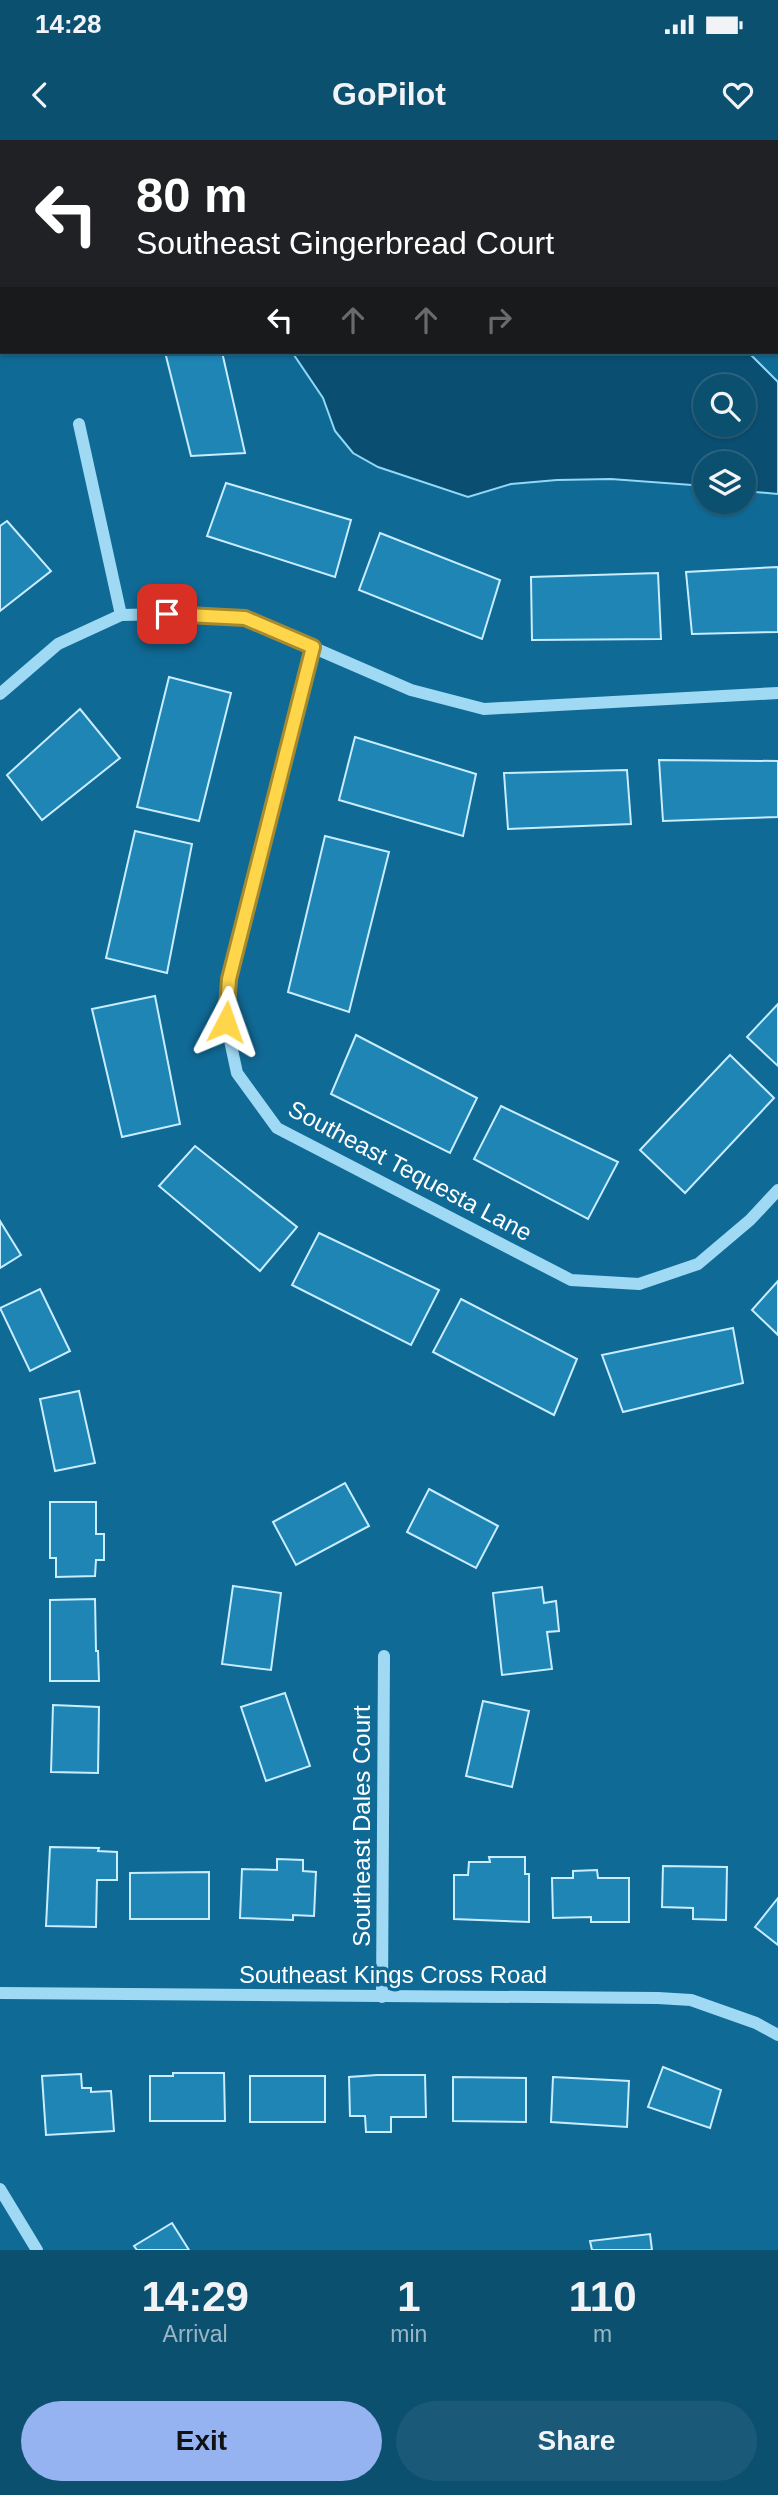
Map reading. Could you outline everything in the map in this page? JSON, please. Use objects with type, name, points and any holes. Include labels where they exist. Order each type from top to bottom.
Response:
[{"type":"street","points":[[79,424],[121,615]]},
{"type":"street","points":[[0,694],[58,644],[121,615],[167,614],[245,618],[411,690],[484,709],[778,693]]},
{"type":"street","name":"Southeast Tequesta Lane","points":[[313,647],[229,979],[226,1022],[237,1073],[277,1128],[570,1280],[639,1284],[698,1264],[750,1220],[778,1190]]},
{"type":"street","name":"Southeast Dales Court","points":[[382,1997],[384,1656]]},
{"type":"street","name":"Southeast Kings Cross Road","points":[[0,1993],[658,1998],[691,2000],[756,2023],[778,2035]]},
{"type":"street","points":[[0,2189],[37,2250]]},
{"type":"water","points":[[293,354],[750,354],[778,382],[778,494],[756,492],[756,451],[693,451],[693,485],[611,479],[557,480],[511,484],[468,497],[378,467],[353,453],[335,431],[323,398]]},
{"type":"building","points":[[166,354],[222,354],[245,453],[191,456]]},
{"type":"building","points":[[226,483],[351,520],[335,577],[207,536]]},
{"type":"building","points":[[7,521],[51,571],[0,611],[0,526]]},
{"type":"building","points":[[380,533],[500,580],[482,639],[359,590]]},
{"type":"building","points":[[778,567],[778,632],[692,634],[686,572]]},
{"type":"building","points":[[658,573],[661,639],[532,640],[531,577]]},
{"type":"building","points":[[169,677],[231,693],[199,821],[137,807]]},
{"type":"building","points":[[80,709],[120,758],[42,820],[7,775]]},
{"type":"building","points":[[355,737],[476,774],[463,836],[339,800]]},
{"type":"building","points":[[659,760],[778,761],[778,817],[663,821]]},
{"type":"building","points":[[627,770],[631,824],[508,829],[504,773]]},
{"type":"building","points":[[135,831],[192,844],[167,973],[106,958]]},
{"type":"building","points":[[325,836],[389,852],[349,1012],[288,992]]},
{"type":"building","points":[[155,996],[180,1124],[122,1137],[92,1009]]},
{"type":"building","points":[[778,1004],[778,1066],[747,1037]]},
{"type":"building","points":[[356,1035],[477,1098],[450,1153],[331,1094]]},
{"type":"building","points":[[730,1055],[774,1098],[685,1193],[640,1150]]},
{"type":"building","points":[[501,1106],[618,1162],[588,1219],[474,1159]]},
{"type":"building","points":[[195,1146],[297,1227],[260,1271],[159,1186]]},
{"type":"building","points":[[0,1221],[21,1255],[0,1268]]},
{"type":"building","points":[[319,1233],[439,1290],[411,1345],[292,1285]]},
{"type":"building","points":[[778,1281],[778,1335],[752,1310]]},
{"type":"building","points":[[40,1289],[70,1351],[30,1371],[0,1308]]},
{"type":"building","points":[[461,1299],[577,1359],[554,1415],[433,1352]]},
{"type":"building","points":[[733,1328],[743,1383],[623,1412],[602,1355]]},
{"type":"building","points":[[79,1391],[95,1463],[55,1471],[40,1399]]},
{"type":"building","points":[[345,1483],[369,1526],[296,1565],[273,1522]]},
{"type":"building","points":[[429,1489],[498,1526],[476,1568],[407,1532]]},
{"type":"building","points":[[50,1502],[96,1502],[96,1534],[104,1534],[104,1560],[96,1560],[95,1576],[56,1577],[56,1558],[50,1558]]},
{"type":"building","points":[[233,1586],[281,1593],[271,1670],[222,1664]]},
{"type":"building","points":[[542,1587],[544,1603],[556,1601],[559,1631],[547,1632],[552,1669],[502,1675],[493,1593]]},
{"type":"building","points":[[95,1599],[99,1681],[50,1681],[50,1600]]},
{"type":"building","points":[[285,1693],[310,1766],[266,1781],[241,1707]]},
{"type":"building","points":[[483,1701],[529,1711],[512,1787],[466,1776]]},
{"type":"building","points":[[53,1705],[99,1707],[98,1773],[51,1772]]},
{"type":"building","points":[[50,1847],[99,1848],[98,1851],[117,1852],[117,1880],[97,1880],[96,1927],[46,1926]]},
{"type":"building","points":[[489,1857],[525,1857],[525,1874],[529,1874],[529,1922],[454,1919],[454,1875],[468,1875],[469,1862],[490,1862]]},
{"type":"building","points":[[277,1859],[303,1860],[303,1871],[316,1872],[314,1916],[293,1915],[293,1920],[240,1918],[242,1869],[277,1870]]},
{"type":"building","points":[[663,1866],[727,1867],[726,1920],[693,1919],[693,1908],[662,1907]]},
{"type":"building","points":[[597,1870],[598,1878],[629,1878],[629,1922],[591,1922],[591,1917],[553,1918],[552,1878],[573,1878],[573,1871]]},
{"type":"building","points":[[209,1872],[209,1919],[130,1919],[130,1873]]},
{"type":"building","points":[[778,1898],[778,1945],[755,1927]]},
{"type":"building","points":[[663,2067],[721,2090],[710,2128],[648,2107]]},
{"type":"building","points":[[173,2073],[224,2073],[225,2121],[150,2121],[150,2076],[173,2076]]},
{"type":"building","points":[[81,2074],[82,2088],[91,2088],[91,2092],[111,2091],[114,2131],[46,2135],[42,2076]]},
{"type":"building","points":[[425,2075],[426,2117],[391,2117],[391,2132],[366,2132],[365,2116],[350,2116],[349,2077]]},
{"type":"building","points":[[250,2076],[325,2076],[325,2122],[250,2122]]},
{"type":"building","points":[[453,2077],[526,2078],[526,2122],[453,2121]]},
{"type":"building","points":[[553,2077],[629,2081],[627,2127],[551,2122]]},
{"type":"building","points":[[172,2223],[189,2250],[137,2250],[134,2246]]},
{"type":"building","points":[[650,2234],[652,2250],[592,2250],[590,2241]]},
{"type":"route","points":[[167,614],[245,618],[313,647],[229,979],[226,1022]]}]
